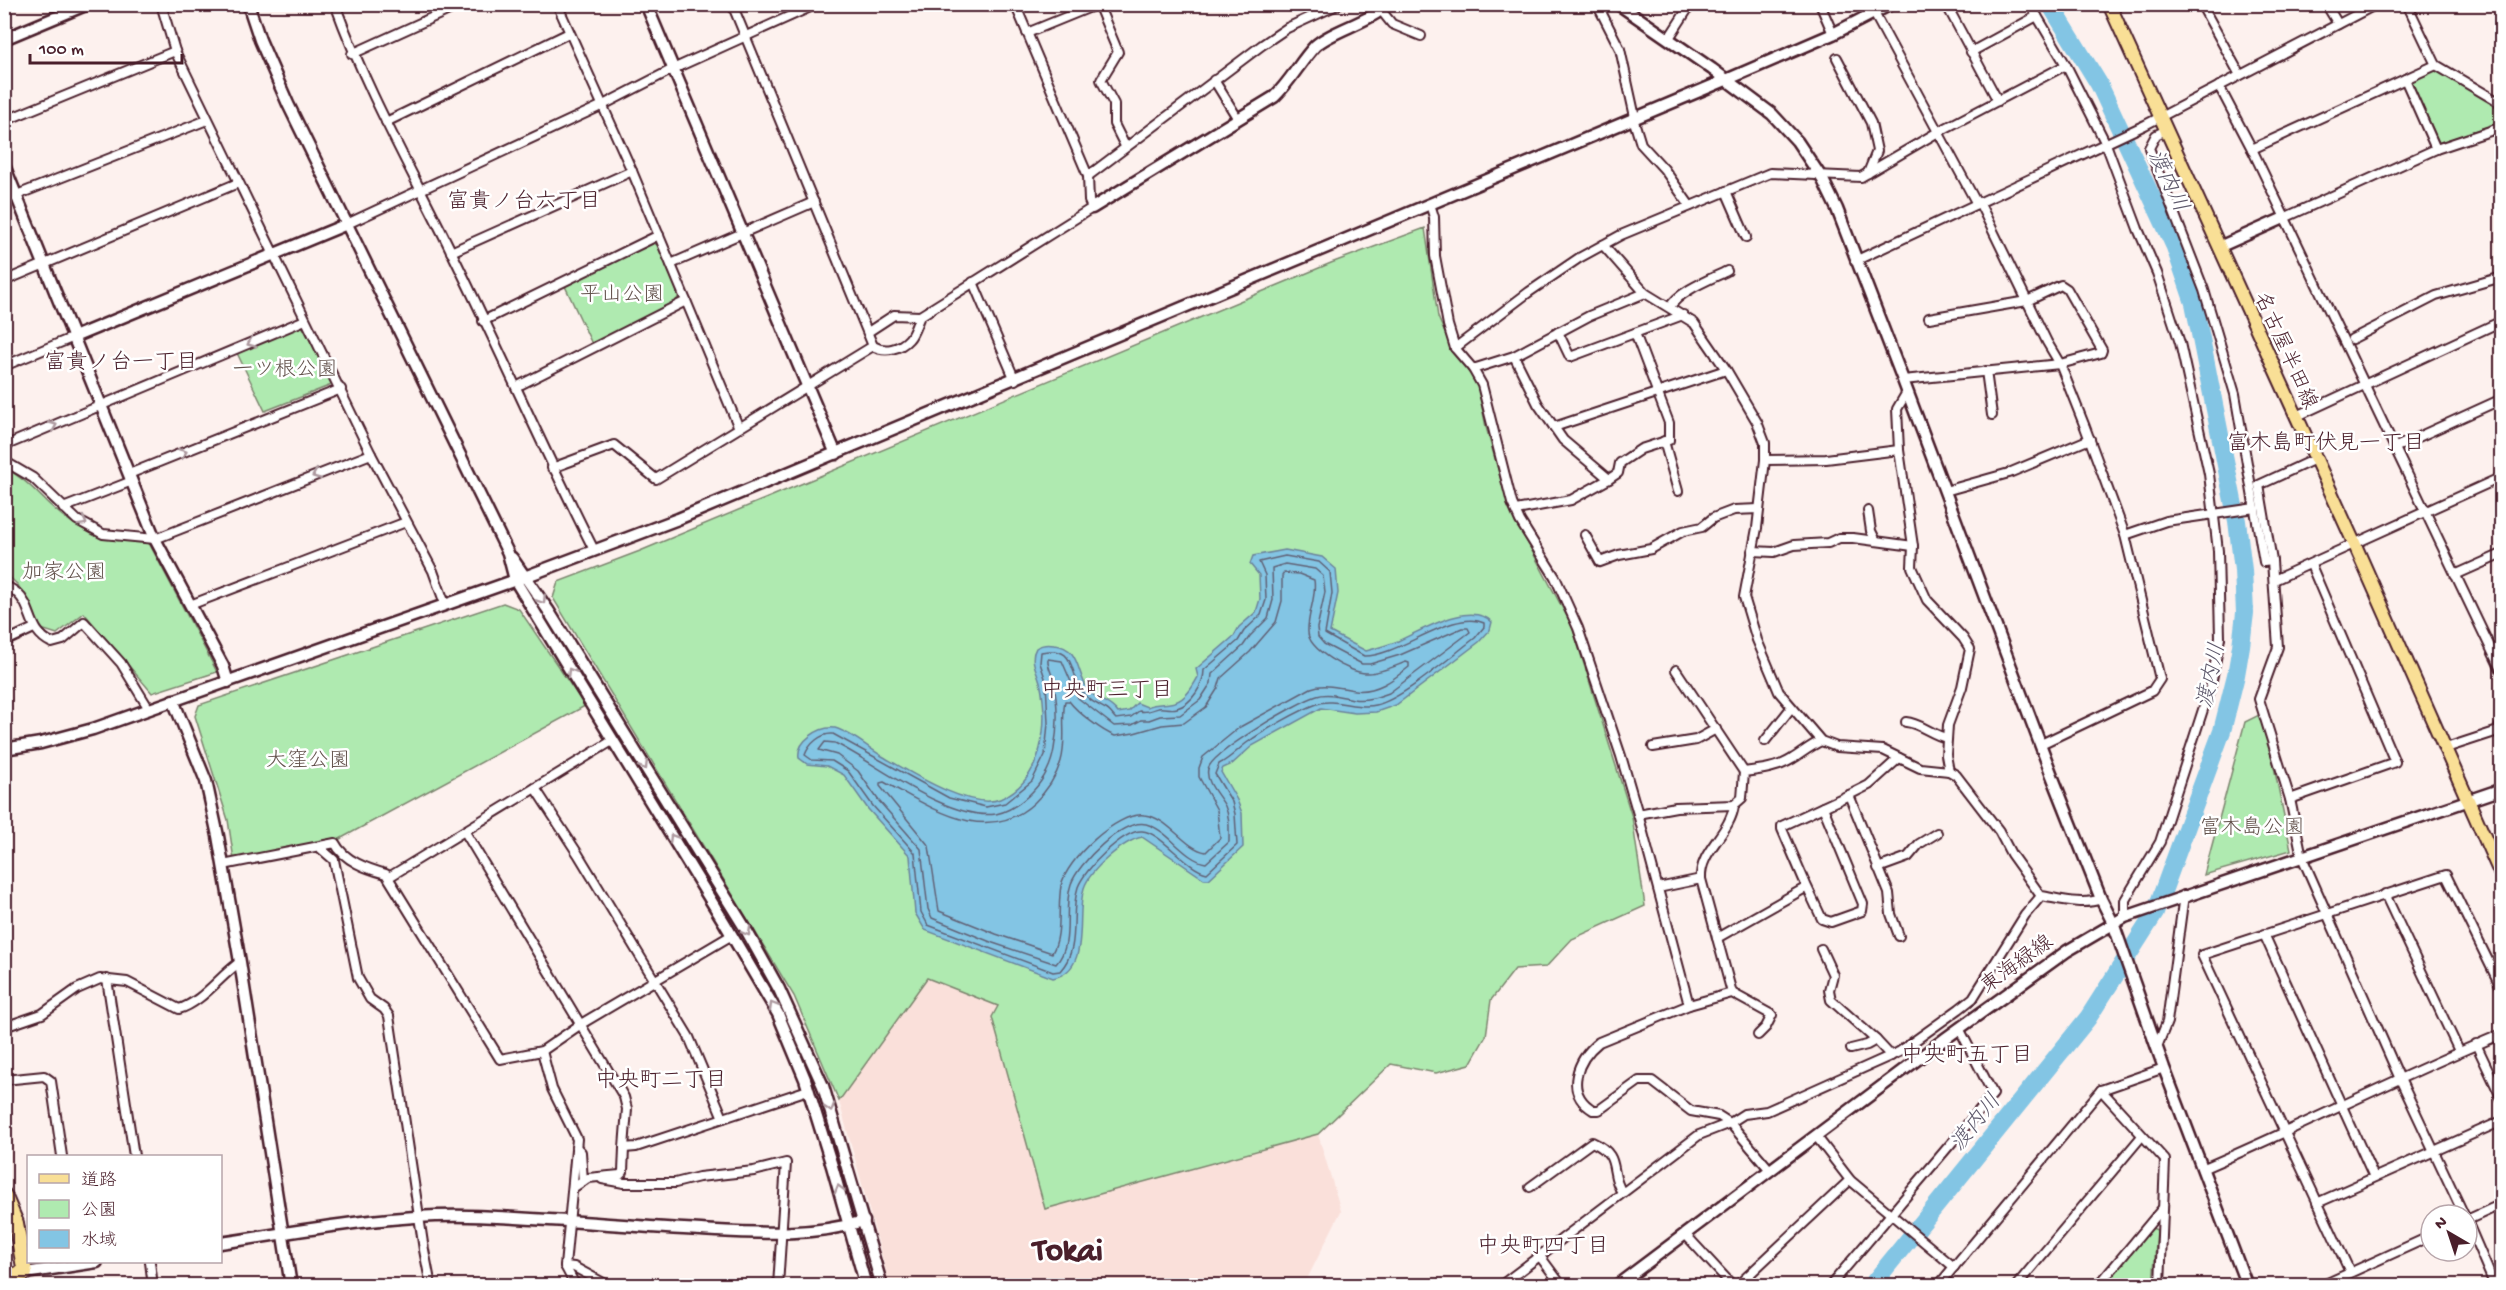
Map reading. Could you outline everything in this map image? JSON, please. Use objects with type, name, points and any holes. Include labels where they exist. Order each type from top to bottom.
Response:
[{"type":"highway","points":[[4,1195],[16,1223],[25,1276],[4,1277]]},
{"type":"main road","name":"名古屋半田線","points":[[2109,4],[2355,545],[2502,877]]},
{"type":"street","points":[[4,39],[88,4]]},
{"type":"street","points":[[161,4],[175,51],[207,120],[371,454],[433,571],[444,604]]},
{"type":"street","points":[[248,4],[260,40],[288,104],[508,553],[515,580],[778,1014],[808,1090],[866,1286]]},
{"type":"street","points":[[334,4],[352,54],[451,252],[552,468],[594,550]]},
{"type":"street","points":[[352,54],[462,4]]},
{"type":"street","points":[[557,4],[632,171],[739,428]]},
{"type":"street","points":[[646,4],[836,454]]},
{"type":"street","points":[[732,4],[873,346],[881,350],[890,350],[910,338],[920,316],[1238,119],[1282,89],[1316,45],[1367,20],[1381,6],[1392,24],[1421,36]]},
{"type":"street","points":[[4,366],[347,224],[603,105],[673,69],[817,4]]},
{"type":"street","points":[[1015,4],[1088,176],[1089,201],[1092,208]]},
{"type":"street","points":[[1027,33],[1098,4],[1118,52],[1101,80],[1114,104],[1114,123],[1125,146]]},
{"type":"street","points":[[1088,176],[1106,164],[1125,146],[1287,28],[1339,4]]},
{"type":"street","points":[[1597,4],[1620,49],[1641,144],[1664,169],[1690,206]]},
{"type":"street","points":[[1618,4],[1669,38],[1772,114],[1797,141],[1820,174],[1841,218],[1855,261],[1903,380],[2041,744],[2101,899],[2113,924],[2164,1068],[2247,1286]]},
{"type":"street","points":[[1669,38],[1686,10],[1693,4]]},
{"type":"street","points":[[1820,4],[1833,33]]},
{"type":"street","points":[[4,749],[93,729],[527,576],[678,519],[1015,380],[1726,80],[1833,33],[1891,4]]},
{"type":"street","points":[[1946,4],[1998,101]]},
{"type":"street","points":[[2030,4],[2066,65],[2106,144],[2157,273],[2180,343],[2216,513],[2220,638],[2211,685],[2164,833],[2125,900],[2125,917]]},
{"type":"street","points":[[2201,4],[2240,75]]},
{"type":"street","points":[[2326,4],[2338,24]]},
{"type":"street","points":[[1855,261],[2145,125],[2377,4]]},
{"type":"street","points":[[2407,4],[2436,65],[2502,104]]},
{"type":"street","points":[[1874,13],[1978,203],[2060,364],[2125,535],[2160,679],[2152,691],[2041,744]]},
{"type":"street","points":[[1971,52],[2037,16]]},
{"type":"street","points":[[386,122],[569,33]]},
{"type":"street","points":[[4,121],[175,51]]},
{"type":"street","points":[[1837,58],[1871,123],[1877,151],[1868,173]]},
{"type":"street","points":[[1455,348],[1529,292],[1621,235],[1770,173],[1820,174],[1856,178],[2066,65]]},
{"type":"street","points":[[2252,149],[2436,65]]},
{"type":"street","points":[[2405,79],[2436,149]]},
{"type":"street","points":[[1214,80],[1238,119]]},
{"type":"street","points":[[2219,86],[2252,149],[2502,672]]},
{"type":"street","points":[[4,200],[207,120]]},
{"type":"street","points":[[2219,247],[2436,149],[2502,127]]},
{"type":"street","points":[[2166,130],[2156,135],[2149,148],[2217,329],[2235,394],[2264,562],[2272,561]]},
{"type":"street","points":[[4,165],[155,539],[223,666],[228,682]]},
{"type":"street","points":[[451,252],[632,171]]},
{"type":"street","points":[[4,281],[238,183]]},
{"type":"street","points":[[1726,191],[1746,237]]},
{"type":"street","points":[[671,264],[814,202]]},
{"type":"street","points":[[1430,204],[1434,217],[1435,256],[1455,348],[1473,369],[1482,385],[1503,474],[1515,510],[1556,577],[1578,628],[1621,756],[1689,1005]]},
{"type":"street","points":[[483,321],[658,235]]},
{"type":"street","points":[[1603,245],[1645,293],[1694,323],[1757,422],[1765,443],[1765,460],[1759,509],[1745,582],[1744,601],[1774,684],[1791,708],[1821,741],[1837,747],[1883,750],[1920,768],[1949,771],[1956,775],[1999,831],[2011,854],[2041,896],[2075,902],[2092,902],[2101,899]]},
{"type":"street","points":[[1670,307],[1673,301],[1703,282],[1727,271]]},
{"type":"street","points":[[2352,339],[2436,296],[2502,277]]},
{"type":"street","points":[[973,282],[1015,380]]},
{"type":"street","points":[[1903,380],[2060,364],[2101,353],[2102,350],[2067,289],[2061,285],[2027,301],[1929,318]]},
{"type":"street","points":[[1473,369],[1514,356],[1558,332],[1645,293]]},
{"type":"street","points":[[516,387],[686,301]]},
{"type":"street","points":[[868,332],[894,315],[920,316]]},
{"type":"street","points":[[1558,332],[1570,357],[1683,315]]},
{"type":"street","points":[[4,446],[305,320]]},
{"type":"street","points":[[2295,417],[2363,383],[2502,321]]},
{"type":"street","points":[[1515,510],[1571,500],[1618,473],[1620,463],[1641,449],[1669,440],[1669,423],[1635,333]]},
{"type":"street","points":[[552,468],[614,445],[656,479],[873,346]]},
{"type":"street","points":[[1514,356],[1538,404],[1563,440],[1609,479]]},
{"type":"street","points":[[1554,427],[1726,370]]},
{"type":"street","points":[[1986,371],[1992,415]]},
{"type":"street","points":[[63,508],[130,477],[341,389]]},
{"type":"street","points":[[1907,392],[1896,409],[1899,450],[1913,546],[1912,567],[1927,600],[1963,638],[1970,649],[1962,687],[1948,726],[1946,755],[1949,771]]},
{"type":"street","points":[[2394,448],[2502,399]]},
{"type":"street","points":[[1945,491],[2009,473],[2090,439]]},
{"type":"street","points":[[1664,441],[1678,491]]},
{"type":"street","points":[[1765,460],[1826,459],[1899,450]]},
{"type":"street","points":[[4,461],[33,478],[77,520],[103,534],[155,539],[371,454]]},
{"type":"street","points":[[2315,459],[2259,484],[2272,561],[2278,647],[2259,699],[2290,799],[2302,857],[2400,1079],[2458,1203]]},
{"type":"street","points":[[2274,580],[2502,477]]},
{"type":"street","points":[[2125,535],[2166,521],[2255,508]]},
{"type":"street","points":[[1585,535],[1600,562],[1619,555],[1651,549],[1683,531],[1695,530],[1713,518],[1734,510],[1759,509]]},
{"type":"street","points":[[1868,511],[1870,531],[1876,542]]},
{"type":"street","points":[[190,605],[406,522]]},
{"type":"street","points":[[1752,551],[1774,552],[1794,545],[1828,543],[1839,538],[1913,546]]},
{"type":"street","points":[[508,553],[527,576],[745,928],[779,989],[823,1086],[882,1286]]},
{"type":"street","points":[[2455,575],[2502,554]]},
{"type":"street","points":[[2290,799],[2395,762],[2311,565]]},
{"type":"street","points":[[4,585],[18,593],[34,628],[42,638],[52,643],[63,640],[84,622],[121,663],[149,709]]},
{"type":"street","points":[[4,642],[34,628]]},
{"type":"street","points":[[1676,670],[1744,772],[1742,798],[1734,805],[1729,824],[1704,861],[1701,871],[1701,879],[1732,993]]},
{"type":"street","points":[[173,700],[206,781],[223,865],[291,1286]]},
{"type":"street","points":[[1765,741],[1791,708]]},
{"type":"street","points":[[2444,749],[2498,731],[2502,720]]},
{"type":"street","points":[[1906,722],[1947,738]]},
{"type":"street","points":[[1653,747],[1696,740],[1716,729]]},
{"type":"street","points":[[389,878],[612,741]]},
{"type":"street","points":[[1744,772],[1768,768],[1791,759],[1821,741]]},
{"type":"street","points":[[1823,807],[1863,903],[1862,911],[1831,922],[1822,919],[1782,826],[1869,785],[1899,758]]},
{"type":"street","points":[[535,788],[578,854],[689,1037],[723,1118]]},
{"type":"street","name":"東海緑線","points":[[1616,1286],[1959,1028],[2067,951],[2125,917],[2172,899],[2502,789]]},
{"type":"street","points":[[1850,795],[1889,893],[1891,914],[1899,936]]},
{"type":"street","points":[[1638,814],[1676,807],[1734,805]]},
{"type":"street","points":[[465,832],[624,1097],[627,1109],[623,1172],[620,1175],[588,1178],[573,1188]]},
{"type":"street","points":[[1878,868],[1908,857],[1919,844],[1936,833]]},
{"type":"street","points":[[223,865],[335,843],[338,850],[365,868],[386,874],[500,1059],[542,1051],[581,1024],[732,935]]},
{"type":"street","points":[[320,847],[334,860],[358,978],[370,999],[384,1009],[389,1016],[431,1286]]},
{"type":"street","points":[[2350,1272],[2202,955],[2446,875],[2502,989]]},
{"type":"street","points":[[1658,888],[1701,879]]},
{"type":"street","points":[[1717,938],[1807,887]]},
{"type":"street","points":[[2385,894],[2459,1052]]},
{"type":"street","points":[[1500,1286],[1699,1135],[1730,1123],[1744,1114],[1767,1111],[1891,1056],[1916,1041],[1972,998],[2025,915],[2041,896]]},
{"type":"street","points":[[2157,1047],[2167,1022],[2184,896]]},
{"type":"street","points":[[2264,934],[2374,1177]]},
{"type":"street","points":[[1821,949],[1833,975],[1829,990],[1831,1000],[1891,1056]]},
{"type":"street","points":[[4,1027],[42,1014],[77,989],[100,979],[127,982],[179,1009],[196,1002],[224,973],[240,962]]},
{"type":"street","points":[[107,979],[134,1155]]},
{"type":"street","points":[[1758,1035],[1766,1027],[1772,1015],[1732,993],[1689,1005],[1599,1042],[1587,1052],[1579,1064],[1576,1083],[1581,1099],[1593,1110],[1599,1110],[1639,1081],[1646,1079],[1691,1111],[1719,1116],[1730,1123],[1770,1170]]},
{"type":"street","points":[[1830,1286],[1893,1217],[1993,1094],[1959,1028]]},
{"type":"street","points":[[2202,1169],[2285,1134],[2342,1105],[2502,1034]]},
{"type":"street","points":[[1851,1048],[1867,1045],[1876,1040]]},
{"type":"street","points":[[2476,1044],[2502,1099]]},
{"type":"street","points":[[542,1051],[552,1089],[577,1139],[566,1266],[573,1281],[579,1286]]},
{"type":"street","points":[[1938,1286],[2101,1090],[2164,1068]]},
{"type":"street","points":[[4,1080],[44,1076],[51,1081],[62,1155]]},
{"type":"street","points":[[624,1148],[636,1147],[808,1090]]},
{"type":"street","points":[[2101,1090],[2165,1160],[2160,1286]]},
{"type":"street","points":[[2317,1203],[2502,1121]]},
{"type":"street","points":[[1816,1136],[1850,1180],[1954,1267]]},
{"type":"street","points":[[2016,1286],[2142,1136]]},
{"type":"street","points":[[1530,1187],[1592,1142],[1600,1146],[1616,1165],[1616,1183],[1622,1192]]},
{"type":"street","points":[[576,1147],[581,1152],[583,1181]]},
{"type":"street","points":[[600,1177],[624,1183],[675,1183],[699,1177],[754,1171],[786,1163],[778,1286]]},
{"type":"street","points":[[1685,1234],[1735,1286],[1850,1180]]},
{"type":"street","points":[[2479,1215],[2502,1204]]},
{"type":"street","points":[[2098,1286],[2162,1209]]},
{"type":"street","points":[[222,1243],[420,1216],[470,1216],[570,1223],[782,1232],[849,1226],[864,1221]]},
{"type":"street","points":[[2321,1286],[2333,1283],[2350,1272],[2419,1241]]},
{"type":"street","points":[[2479,1249],[2495,1286]]},
{"type":"street","points":[[1539,1255],[1562,1286]]},
{"type":"street","points":[[25,1276],[79,1263]]},
{"type":"street","points":[[150,1263],[153,1286]]},
{"type":"street","points":[[566,1266],[574,1267],[609,1286]]},
{"type":"shaded area","points":[[927,978],[999,1006],[992,1017],[1045,1209],[1318,1134],[1341,1211],[1304,1285],[890,1285],[839,1101]]},
{"type":"green space","points":[[2436,69],[2501,106],[2501,122],[2439,143],[2411,80]]},
{"type":"green space","points":[[1425,228],[1438,317],[1450,345],[1477,382],[1486,427],[1509,508],[1572,626],[1632,817],[1645,906],[1572,939],[1546,967],[1515,969],[1491,1000],[1486,1036],[1470,1064],[1436,1073],[1391,1064],[1318,1134],[1045,1209],[992,1017],[998,1006],[927,978],[839,1101],[794,996],[553,598],[558,582],[640,551],[1331,263]]},
{"type":"green space","name":"平山公園","points":[[653,243],[658,245],[679,296],[676,301],[592,344],[565,286]]},
{"type":"green space","name":"一ツ根公園","points":[[302,326],[334,384],[265,411],[237,353]]},
{"type":"green space","name":"加家公園","points":[[4,468],[24,480],[63,516],[85,530],[108,537],[149,543],[217,672],[152,693],[84,613],[57,634],[41,629],[18,585],[5,573]]},
{"type":"green space","name":"大窪公園","points":[[503,603],[519,609],[585,706],[338,840],[234,860],[228,820],[195,716],[199,705]]},
{"type":"green space","name":"富木島公園","points":[[2263,713],[2291,850],[2204,875],[2245,722]]},
{"type":"green space","points":[[2152,1228],[2157,1230],[2153,1285],[2104,1285]]},
{"type":"water","points":[[1285,550],[1322,557],[1336,569],[1338,593],[1330,632],[1366,651],[1394,642],[1445,619],[1459,616],[1471,614],[1483,616],[1492,622],[1490,630],[1479,642],[1396,705],[1376,712],[1355,713],[1321,708],[1252,746],[1232,764],[1223,768],[1221,772],[1242,813],[1243,847],[1209,879],[1204,879],[1142,837],[1117,850],[1093,873],[1084,888],[1078,953],[1073,964],[1065,973],[1053,978],[925,930],[915,913],[910,856],[868,809],[844,775],[827,766],[807,764],[799,758],[801,746],[810,736],[823,729],[835,728],[940,788],[973,799],[988,801],[1000,799],[1015,790],[1026,778],[1040,749],[1044,715],[1040,682],[1033,661],[1036,648],[1050,644],[1069,651],[1077,662],[1089,691],[1112,706],[1118,713],[1129,711],[1137,703],[1147,707],[1175,702],[1186,695],[1194,684],[1198,677],[1196,669],[1234,636],[1239,627],[1256,612],[1260,599],[1259,575],[1250,564],[1253,556]]},
{"type":"waterway","name":"渡内川","points":[[1871,1286],[2088,1018],[2155,913],[2222,731],[2241,646],[2245,613],[2237,521],[2194,303],[2175,247],[2099,84],[2050,4]]},
{"type":"district","name":"富貴ノ台六丁目","points":[[524,199]]},
{"type":"district","name":"富貴ノ台一丁目","points":[[121,360]]},
{"type":"district","name":"富木島町伏見一丁目","points":[[2326,441]]},
{"type":"district","name":"中央町三丁目","points":[[1107,688]]},
{"type":"district","name":"中央町五丁目","points":[[1967,1053]]},
{"type":"district","name":"中央町二丁目","points":[[661,1078]]},
{"type":"district","name":"中央町四丁目","points":[[1543,1244]]},
{"type":"district","name":"Tokai","points":[[1068,1247]]}]
